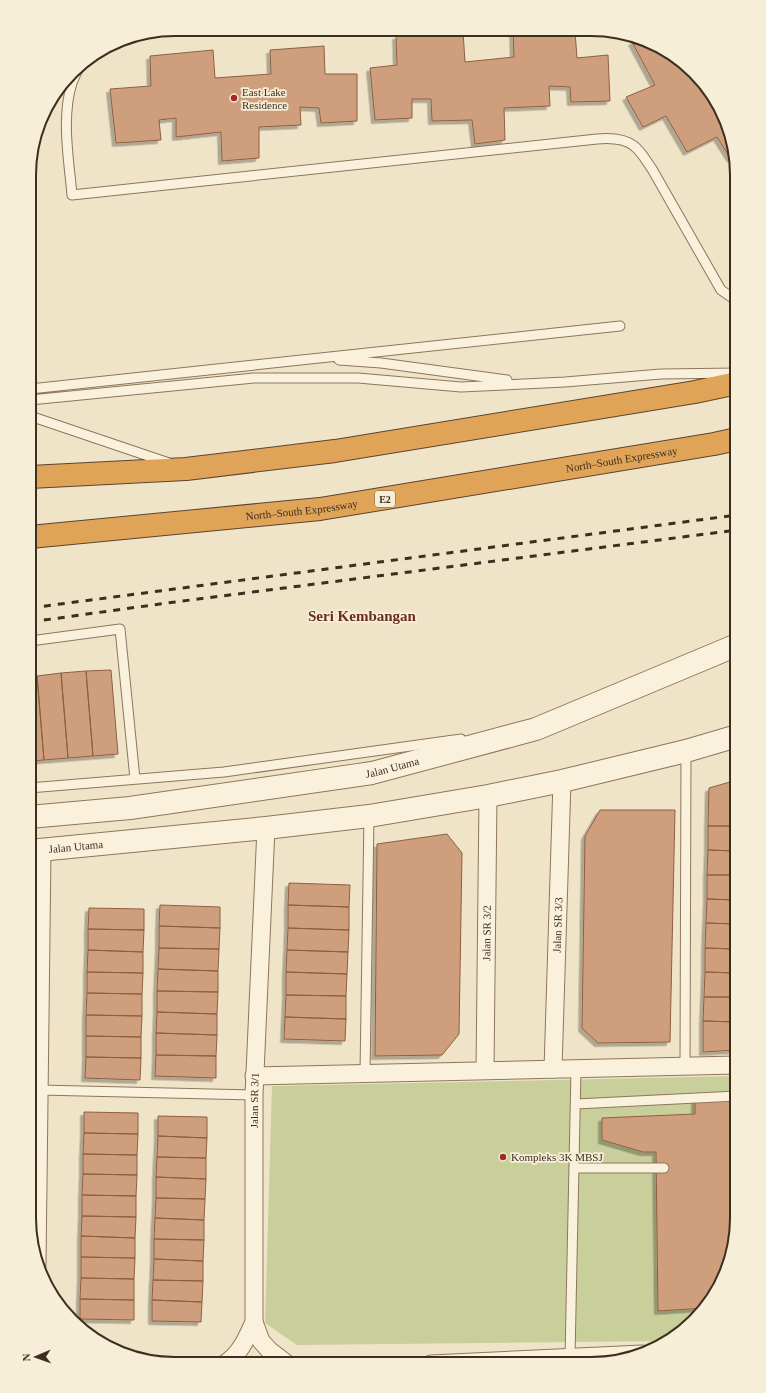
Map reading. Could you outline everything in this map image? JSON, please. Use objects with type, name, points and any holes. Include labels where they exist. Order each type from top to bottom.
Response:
[{"type":"highway","points":[[36,477],[186,469],[335,451],[695,392],[730,384]]},
{"type":"highway","name":"North–South Expressway","points":[[36,536],[320,509],[730,441]]},
{"type":"street","name":"Jalan Utama","points":[[36,816],[130,808],[372,773],[536,729],[730,648]]},
{"type":"street","name":"Jalan Utama","points":[[36,850],[266,828],[368,816],[488,796],[562,781],[686,751],[730,738]]},
{"type":"street","name":"Jalan SR 3/3","points":[[553,1069],[562,781]]},
{"type":"street","name":"Jalan SR 3/2","points":[[485,1070],[488,796]]},
{"type":"street","name":"Jalan SR 3/1","points":[[233,1357],[247,1339],[254,1322],[254,1076],[266,828]]},
{"type":"street","points":[[36,850],[40,1090],[36,1101]]},
{"type":"street","points":[[254,1076],[730,1065]]},
{"type":"street","points":[[36,1213],[36,1229]]},
{"type":"street","points":[[254,1322],[261,1341],[278,1357]]},
{"type":"street","points":[[570,1357],[603,1356]]},
{"type":"lane","points":[[73,80],[68,102],[67,137],[72,195],[581,140],[613,138],[634,145],[642,155],[652,169],[721,290],[730,296]]},
{"type":"lane","points":[[36,388],[620,326]]},
{"type":"lane","points":[[313,359],[381,363],[531,383]]},
{"type":"lane","points":[[36,399],[254,378],[358,378],[461,387],[661,374],[730,373]]},
{"type":"lane","points":[[36,418],[186,469]]},
{"type":"lane","points":[[36,640],[120,629],[135,779]]},
{"type":"lane","points":[[36,787],[224,772],[536,729]]},
{"type":"lane","points":[[685,1066],[686,751]]},
{"type":"lane","points":[[365,1073],[368,816]]},
{"type":"lane","points":[[570,1357],[576,1069]]},
{"type":"lane","points":[[40,1090],[254,1095]]},
{"type":"lane","points":[[576,1104],[730,1096]]},
{"type":"lane","points":[[574,1168],[664,1168]]},
{"type":"green space","name":"Kompleks 3K MBSJ","points":[[730,1076],[730,1227],[725,1254],[719,1271],[711,1288],[701,1303],[676,1328],[656,1341],[297,1345],[265,1323],[272,1086]]},
{"type":"building","points":[[396,36],[463,36],[465,62],[514,57],[513,36],[575,36],[577,58],[608,55],[610,101],[571,102],[570,87],[549,86],[550,106],[504,108],[505,140],[475,144],[472,120],[432,121],[431,99],[412,99],[412,118],[375,120],[370,68],[397,65]]},
{"type":"building","points":[[632,42],[653,50],[668,59],[683,70],[696,83],[716,113],[723,130],[728,154],[717,137],[687,152],[666,116],[643,127],[626,97],[655,85]]},
{"type":"building","name":"East Lake Residence","points":[[324,46],[325,74],[357,74],[357,121],[321,123],[319,108],[300,107],[301,125],[259,127],[259,158],[222,161],[221,132],[176,137],[176,118],[159,120],[161,140],[116,143],[110,89],[151,86],[150,56],[213,50],[215,78],[271,74],[270,50]]},
{"type":"building","points":[[111,670],[118,754],[93,756],[86,671]]},
{"type":"building","points":[[86,671],[93,756],[68,758],[61,673]]},
{"type":"building","points":[[61,673],[68,758],[44,760],[37,676]]},
{"type":"building","points":[[36,676],[37,676],[44,760],[36,761]]},
{"type":"building","points":[[730,782],[730,826],[708,826],[709,788]]},
{"type":"building","points":[[600,810],[675,810],[670,1042],[598,1043],[582,1028],[585,836]]},
{"type":"building","points":[[708,826],[730,826],[730,851],[708,850]]},
{"type":"building","points":[[447,834],[462,853],[459,1034],[442,1055],[375,1056],[377,844]]},
{"type":"building","points":[[708,850],[730,851],[730,875],[707,875]]},
{"type":"building","points":[[707,875],[730,875],[730,900],[707,899]]},
{"type":"building","points":[[289,883],[350,885],[349,907],[288,905]]},
{"type":"building","points":[[707,899],[730,900],[730,924],[706,923]]},
{"type":"building","points":[[160,905],[220,907],[220,928],[159,926]]},
{"type":"building","points":[[288,905],[349,907],[349,930],[288,928]]},
{"type":"building","points":[[89,908],[144,909],[144,930],[88,929]]},
{"type":"building","points":[[706,923],[730,924],[730,949],[705,948]]},
{"type":"building","points":[[159,926],[220,928],[219,949],[159,948]]},
{"type":"building","points":[[288,928],[349,930],[348,952],[287,950]]},
{"type":"building","points":[[88,929],[144,930],[143,952],[88,950]]},
{"type":"building","points":[[159,948],[219,949],[218,971],[158,969]]},
{"type":"building","points":[[705,948],[730,949],[730,973],[705,972]]},
{"type":"building","points":[[88,950],[143,952],[143,973],[87,972]]},
{"type":"building","points":[[287,950],[348,952],[347,974],[286,972]]},
{"type":"building","points":[[158,969],[218,971],[218,992],[157,991]]},
{"type":"building","points":[[87,972],[143,973],[142,994],[87,993]]},
{"type":"building","points":[[286,972],[347,974],[346,996],[286,995]]},
{"type":"building","points":[[705,972],[730,973],[730,997],[704,997]]},
{"type":"building","points":[[157,991],[218,992],[217,1014],[157,1012]]},
{"type":"building","points":[[87,993],[142,994],[142,1016],[86,1015]]},
{"type":"building","points":[[286,995],[346,996],[346,1019],[285,1017]]},
{"type":"building","points":[[704,997],[730,997],[730,1022],[703,1021]]},
{"type":"building","points":[[157,1012],[217,1014],[217,1035],[156,1033]]},
{"type":"building","points":[[86,1015],[142,1016],[141,1037],[86,1036]]},
{"type":"building","points":[[285,1017],[346,1019],[345,1041],[284,1039]]},
{"type":"building","points":[[703,1021],[730,1022],[730,1050],[703,1052]]},
{"type":"building","points":[[156,1033],[217,1035],[216,1056],[156,1055]]},
{"type":"building","points":[[86,1036],[141,1037],[141,1058],[86,1057]]},
{"type":"building","points":[[156,1055],[216,1056],[216,1078],[155,1076]]},
{"type":"building","points":[[86,1057],[141,1058],[140,1080],[85,1078]]},
{"type":"building","points":[[730,1098],[730,1227],[727,1245],[719,1271],[711,1288],[696,1309],[658,1311],[656,1152],[643,1152],[602,1140],[602,1118],[695,1114],[695,1099]]},
{"type":"building","points":[[84,1112],[138,1113],[138,1134],[84,1133]]},
{"type":"building","points":[[158,1116],[207,1117],[207,1138],[158,1136]]},
{"type":"building","points":[[84,1133],[138,1134],[137,1155],[83,1154]]},
{"type":"building","points":[[158,1136],[207,1138],[206,1158],[157,1157]]},
{"type":"building","points":[[83,1154],[137,1155],[137,1175],[83,1174]]},
{"type":"building","points":[[157,1157],[206,1158],[206,1179],[156,1177]]},
{"type":"building","points":[[83,1174],[137,1175],[136,1196],[82,1195]]},
{"type":"building","points":[[156,1177],[206,1179],[205,1199],[156,1198]]},
{"type":"building","points":[[82,1195],[136,1196],[136,1217],[82,1216]]},
{"type":"building","points":[[156,1198],[205,1199],[204,1220],[155,1218]]},
{"type":"building","points":[[82,1216],[136,1217],[135,1238],[81,1236]]},
{"type":"building","points":[[155,1218],[204,1220],[204,1240],[154,1239]]},
{"type":"building","points":[[81,1236],[135,1238],[135,1258],[81,1257]]},
{"type":"building","points":[[154,1239],[204,1240],[203,1261],[154,1259]]},
{"type":"building","points":[[81,1257],[135,1258],[134,1279],[81,1278]]},
{"type":"building","points":[[154,1259],[203,1261],[203,1281],[153,1280]]},
{"type":"building","points":[[81,1278],[134,1279],[134,1300],[80,1299]]},
{"type":"building","points":[[153,1280],[203,1281],[202,1302],[152,1300]]},
{"type":"building","points":[[80,1299],[134,1300],[134,1320],[80,1319]]},
{"type":"building","points":[[152,1300],[202,1302],[201,1322],[152,1321]]},
{"type":"railway","points":[[36,607],[730,516]]},
{"type":"railway","points":[[36,621],[730,531]]},
{"type":"place","name":"East Lake Residence","points":[[234,98]]},
{"type":"place","name":"Kompleks 3K MBSJ","points":[[503,1157]]},
{"type":"district","name":"Seri Kembangan","points":[[362,616]]}]
